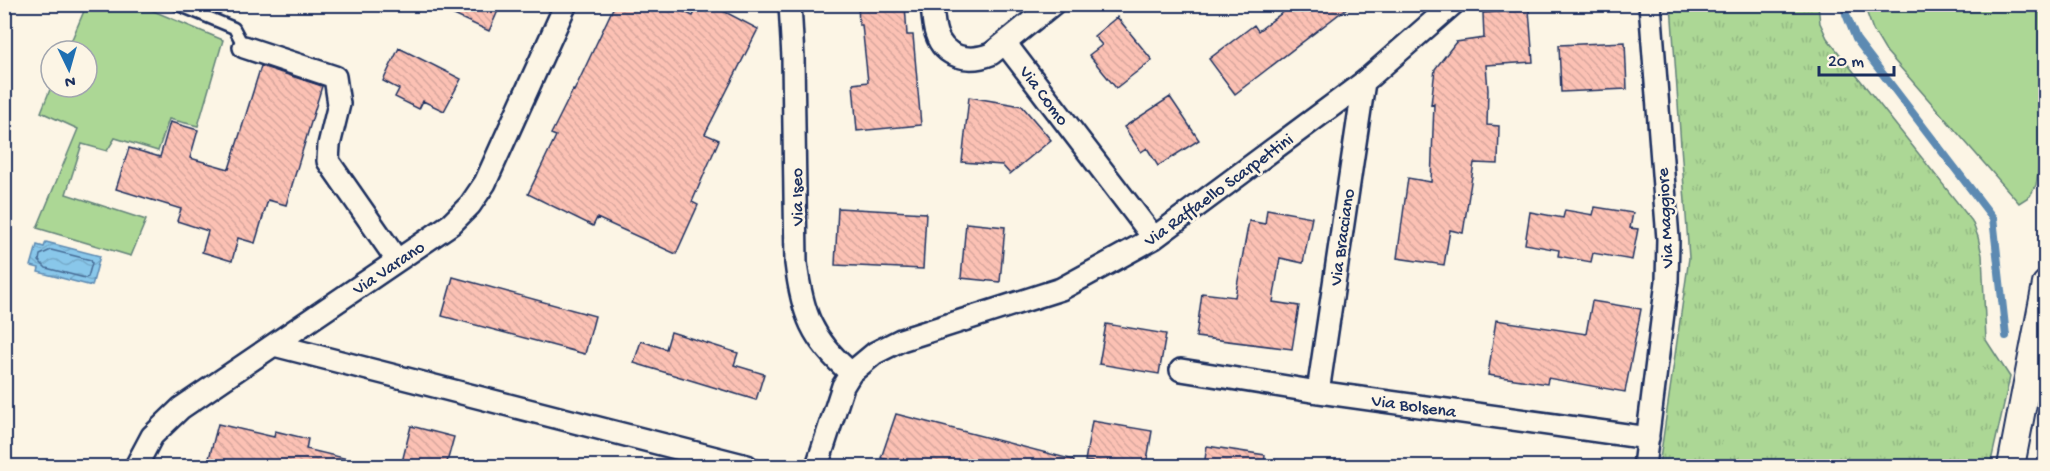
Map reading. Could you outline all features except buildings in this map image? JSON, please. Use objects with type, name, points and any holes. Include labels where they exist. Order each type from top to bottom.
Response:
[{"type":"street","name":"Via Varano","points":[[136,466],[152,436],[181,408],[451,224],[470,205],[478,194],[566,4]]},
{"type":"street","name":"Via Iseo","points":[[790,4],[796,263],[799,287],[804,308],[821,343],[850,373]]},
{"type":"street","points":[[932,4],[934,30],[939,41],[947,50],[968,59],[991,54],[1053,4]]},
{"type":"street","name":"Via Raffaello Scarpettini","points":[[817,466],[838,400],[850,373],[870,357],[887,346],[1061,289],[1154,238],[1364,82],[1453,4]]},
{"type":"street","name":"Via Maggiore","points":[[1644,466],[1667,281],[1668,239],[1650,4]]},
{"type":"street","name":"Via Como","points":[[1005,43],[1154,238]]},
{"type":"street","points":[[244,47],[335,77],[339,104],[329,145],[328,161],[397,260]]},
{"type":"street","name":"Via Bracciano","points":[[1318,392],[1364,82]]},
{"type":"street","points":[[2012,466],[2045,293]]},
{"type":"street","points":[[274,345],[747,466]]},
{"type":"street","name":"Via Bolsena","points":[[1181,370],[1318,392],[1648,438]]},
{"type":"lane","points":[[176,4],[234,28],[244,47]]},
{"type":"green space","points":[[87,4],[139,5],[223,40],[198,126],[169,119],[158,151],[115,138],[107,151],[82,144],[66,194],[146,220],[131,256],[37,228],[78,129],[41,112],[46,99],[99,99],[99,39],[72,39]]},
{"type":"green space","points":[[1671,5],[1818,5],[1820,23],[1827,38],[1972,221],[1982,255],[1986,340],[2010,377],[1990,466],[1659,466],[1689,258]]},
{"type":"green space","points":[[1864,5],[2045,5],[2045,131],[2036,185],[2030,196],[2019,203],[1885,50],[1873,30]]},
{"type":"water","points":[[46,242],[100,256],[92,286],[38,272],[39,268],[31,266],[37,245],[44,247]]},
{"type":"waterway","points":[[1844,4],[1856,39],[1993,218],[2006,336]]}]
